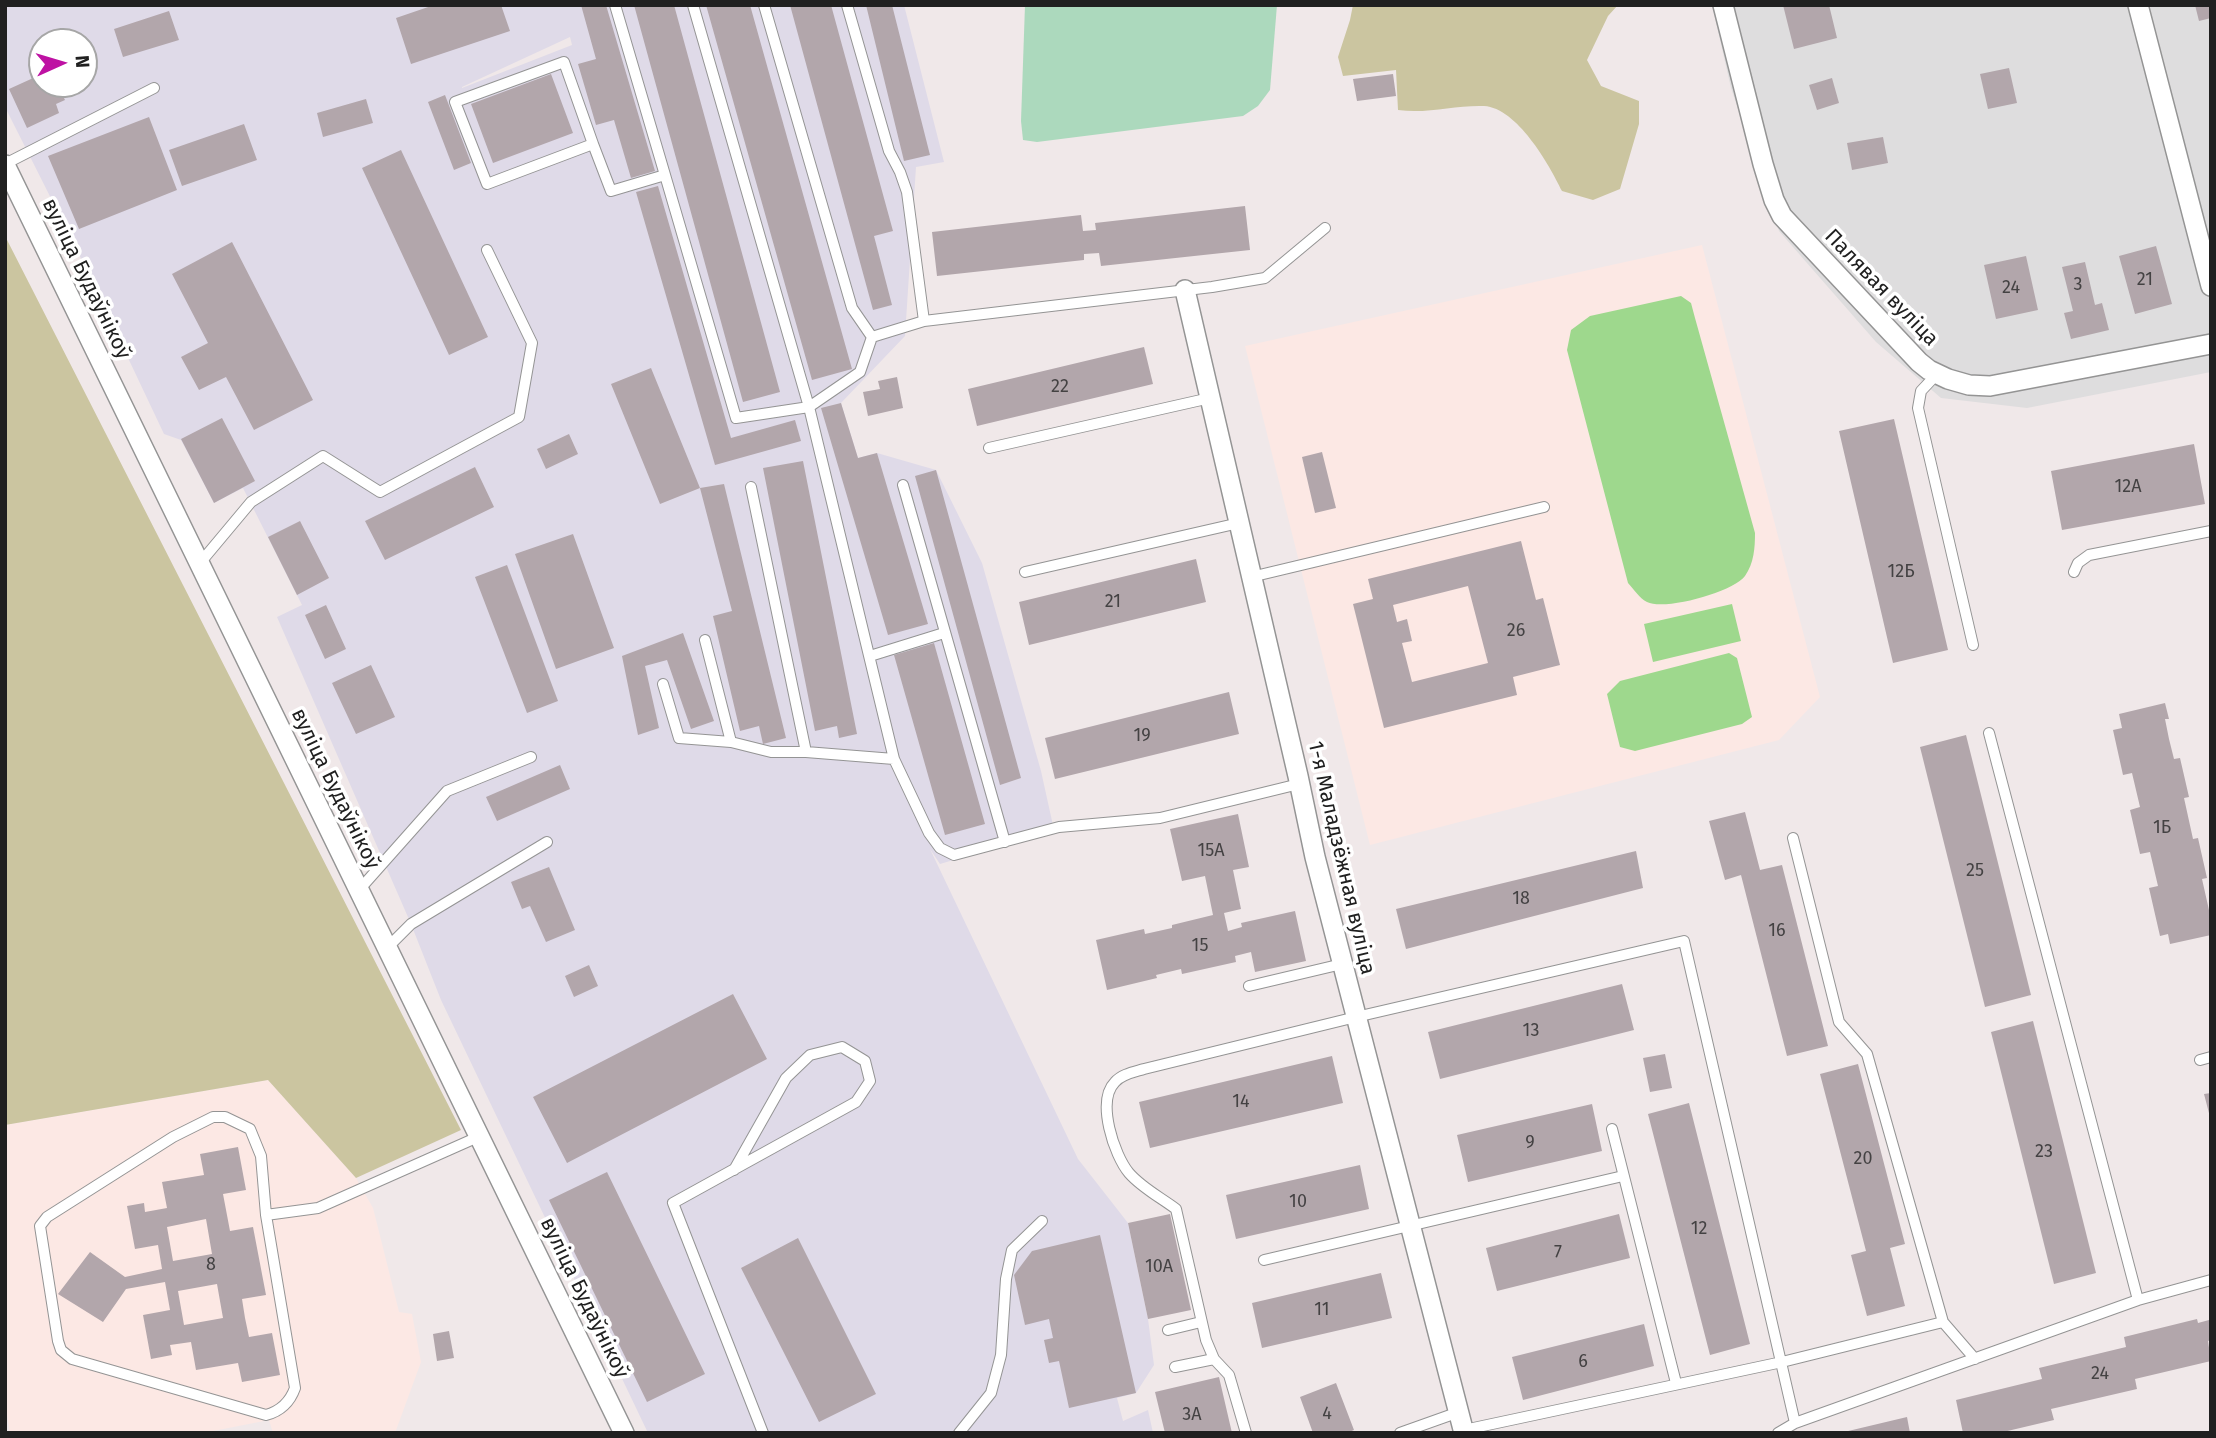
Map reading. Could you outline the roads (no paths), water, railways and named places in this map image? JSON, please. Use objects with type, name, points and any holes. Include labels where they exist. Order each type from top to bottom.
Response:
[{"type":"street","name":"Палявая вуліца","points":[[1723,5],[1763,164],[1774,200],[1782,215],[1905,348],[1929,370],[1969,385],[2003,385],[2211,344]]},
{"type":"street","points":[[2138,5],[2211,286]]},
{"type":"street","name":"вуліца Будаўнікоў","points":[[5,164],[624,1433]]},
{"type":"street","name":"1-я Маладзёжная вуліца","points":[[1185,290],[1315,857],[1462,1425]]},
{"type":"lane","points":[[615,5],[736,418],[809,407],[860,372],[872,337]]},
{"type":"lane","points":[[693,5],[809,407],[894,759],[929,834],[940,848],[954,855],[1059,827],[1160,818],[1300,784]]},
{"type":"lane","points":[[764,5],[852,308],[872,337]]},
{"type":"lane","points":[[847,5],[889,151],[907,192],[925,321]]},
{"type":"lane","points":[[593,144],[487,184],[455,102],[564,62],[611,191],[665,175]]},
{"type":"lane","points":[[5,164],[154,88]]},
{"type":"lane","points":[[872,337],[925,321],[1265,278],[1325,228]]},
{"type":"lane","points":[[200,564],[251,502],[323,456],[380,492],[519,417],[532,343],[487,250]]},
{"type":"lane","points":[[1937,374],[1922,391],[1918,408],[1973,645]]},
{"type":"lane","points":[[989,448],[1210,398]]},
{"type":"lane","points":[[903,485],[1005,842]]},
{"type":"lane","points":[[751,487],[806,752]]},
{"type":"lane","points":[[1251,577],[1544,507]]},
{"type":"lane","points":[[1025,572],[1239,523]]},
{"type":"lane","points":[[2074,572],[2078,563],[2088,555],[2211,531]]},
{"type":"lane","points":[[870,656],[944,633]]},
{"type":"lane","points":[[705,640],[731,742]]},
{"type":"lane","points":[[663,684],[679,738],[731,742],[771,752],[894,759]]},
{"type":"lane","points":[[1989,733],[2138,1300]]},
{"type":"lane","points":[[359,890],[447,791],[531,757]]},
{"type":"lane","points":[[1793,838],[1839,1022],[1867,1054],[1943,1322],[1975,1359]]},
{"type":"lane","points":[[386,948],[411,923],[547,842]]},
{"type":"lane","points":[[1246,1433],[1229,1375],[1214,1359],[1201,1322],[1176,1209],[1138,1182],[1126,1170],[1115,1149],[1107,1111],[1112,1083],[1122,1076],[1144,1069],[1684,941],[1796,1423]]},
{"type":"lane","points":[[1250,986],[1342,964]]},
{"type":"lane","points":[[734,1170],[786,1078],[810,1055],[842,1047],[865,1061],[870,1081],[856,1102],[734,1170],[673,1203],[763,1433]]},
{"type":"lane","points":[[212,1116],[225,1116],[250,1129],[261,1156],[267,1215],[295,1388],[288,1402],[276,1412],[266,1415],[248,1410],[72,1359],[61,1350],[40,1226],[47,1217],[173,1137],[212,1116]]},
{"type":"lane","points":[[1612,1129],[1676,1383]]},
{"type":"lane","points":[[267,1215],[318,1208],[478,1137]]},
{"type":"lane","points":[[1264,1260],[1623,1176]]},
{"type":"lane","points":[[959,1433],[991,1393],[1001,1355],[1006,1279],[1012,1250],[1042,1221]]},
{"type":"lane","points":[[1778,1433],[1796,1423],[2138,1300],[2211,1280]]},
{"type":"lane","points":[[1168,1329],[1201,1322]]},
{"type":"lane","points":[[1400,1433],[1462,1425],[1782,1362],[1943,1322]]},
{"type":"lane","points":[[1175,1367],[1214,1359]]}]
